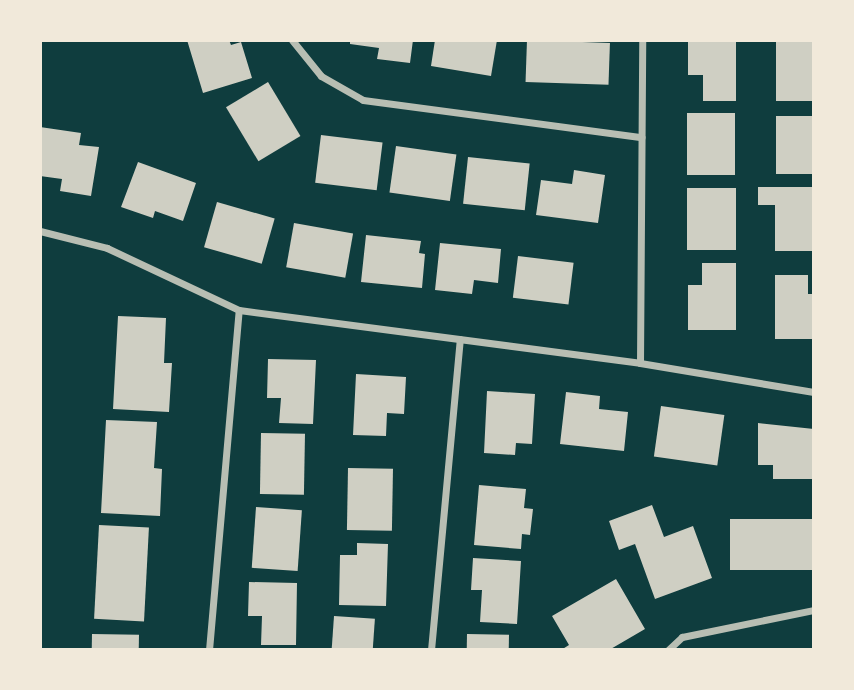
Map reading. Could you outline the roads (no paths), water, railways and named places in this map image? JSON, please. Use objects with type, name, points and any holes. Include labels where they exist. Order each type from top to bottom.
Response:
[{"type":"street","points":[[292,40],[327,81],[363,100],[642,136]]},
{"type":"street","points":[[640,363],[642,40]]},
{"type":"street","points":[[40,231],[107,248],[239,310],[640,363],[814,392]]},
{"type":"street","points":[[209,650],[239,310]]},
{"type":"street","points":[[431,650],[460,339]]},
{"type":"street","points":[[668,650],[682,637],[814,610]]}]
